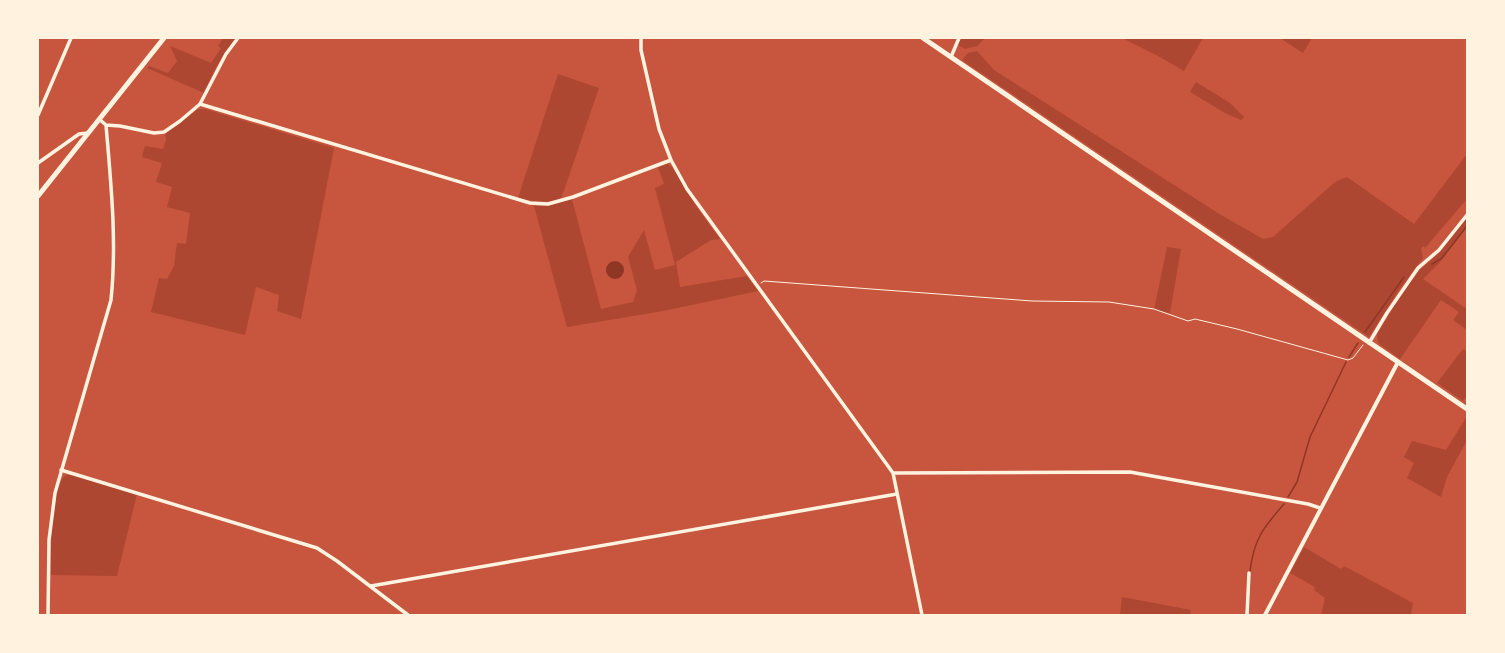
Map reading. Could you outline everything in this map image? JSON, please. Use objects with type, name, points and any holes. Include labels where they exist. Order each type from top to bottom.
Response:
[{"type":"main road","points":[[38,196],[164,38]]},
{"type":"main road","points":[[923,38],[1467,409]]},
{"type":"street","points":[[38,116],[71,38]]},
{"type":"street","points":[[99,119],[106,125],[120,126],[154,133],[164,132],[200,104],[226,54],[238,38]]},
{"type":"street","points":[[641,38],[641,50],[659,129],[671,160],[687,189],[892,473],[922,615]]},
{"type":"street","points":[[951,57],[959,38]]},
{"type":"street","points":[[200,104],[465,184],[540,204],[568,199],[671,160]]},
{"type":"street","points":[[48,615],[49,540],[54,493],[111,300],[114,269],[114,221],[106,125]]},
{"type":"street","points":[[38,164],[79,134],[88,133]]},
{"type":"street","points":[[1368,342],[1418,268],[1439,250],[1467,215]]},
{"type":"street","points":[[1265,615],[1398,362]]},
{"type":"street","points":[[61,470],[317,548],[338,561],[408,615]]},
{"type":"street","points":[[892,473],[1130,472],[1293,501],[1320,508]]},
{"type":"street","points":[[371,586],[897,494]]},
{"type":"street","points":[[1247,615],[1249,573]]},
{"type":"path","points":[[757,287],[764,281],[1032,301],[1108,302],[1154,309],[1188,321],[1195,320],[1237,329],[1348,360],[1354,358],[1368,342]]},
{"type":"shaded area","points":[[223,38],[235,38],[216,67],[204,93],[147,68],[149,66],[168,73],[177,61],[170,46],[211,63],[221,48],[218,46]]},
{"type":"shaded area","points":[[961,38],[985,38],[977,46],[965,49],[958,45]]},
{"type":"shaded area","points":[[1122,38],[1203,38],[1184,71]]},
{"type":"shaded area","points":[[1280,38],[1312,38],[1303,53]]},
{"type":"shaded area","points":[[977,51],[994,70],[1221,215],[1263,239],[1273,237],[1335,182],[1347,177],[1414,224],[1467,154],[1467,199],[1425,248],[1424,246],[1421,248],[1423,258],[1399,290],[1369,337],[962,60],[968,53]]},
{"type":"shaded area","points":[[558,74],[599,88],[561,199],[540,202],[518,198]]},
{"type":"shaded area","points":[[1196,82],[1230,103],[1244,117],[1241,120],[1225,113],[1190,92]]},
{"type":"shaded area","points":[[198,109],[205,109],[334,148],[301,319],[277,311],[279,295],[256,287],[245,335],[151,312],[159,278],[167,279],[174,266],[177,243],[186,244],[190,213],[167,207],[172,187],[156,182],[162,163],[142,157],[145,146],[163,149],[166,140],[165,134]]},
{"type":"shaded area","points":[[667,164],[672,167],[698,209],[720,239],[711,240],[676,262],[680,287],[747,276],[758,291],[663,311],[567,327],[534,206],[548,206],[572,199],[601,309],[633,302],[637,290],[628,257],[644,230],[655,270],[675,265],[655,188],[664,184],[658,167]]},
{"type":"shaded area","points":[[1467,218],[1467,227],[1440,262],[1423,279],[1467,309],[1467,330],[1453,320],[1459,312],[1441,300],[1400,359],[1378,343],[1377,334],[1402,293],[1420,270],[1440,252]]},
{"type":"shaded area","points":[[1167,247],[1181,249],[1170,313],[1154,310]]},
{"type":"shaded area","points":[[615,261],[619,262],[623,266],[623,274],[619,278],[615,279],[611,278],[607,274],[606,270],[607,266],[611,262]]},
{"type":"shaded area","points":[[1463,349],[1467,351],[1467,395],[1463,401],[1437,383]]},
{"type":"shaded area","points":[[1467,416],[1467,440],[1447,477],[1441,497],[1407,478],[1414,463],[1404,457],[1412,441],[1446,450]]},
{"type":"shaded area","points":[[66,475],[71,475],[137,494],[117,576],[51,575],[51,538],[54,506],[56,493],[60,482]]},
{"type":"shaded area","points":[[1304,547],[1341,569],[1344,566],[1413,603],[1411,615],[1321,615],[1325,598],[1314,590],[1315,587],[1290,573]]},
{"type":"shaded area","points":[[1122,597],[1191,610],[1190,615],[1120,615]]},
{"type":"waterway","points":[[1432,264],[1442,258],[1467,226]]},
{"type":"waterway","points":[[1365,332],[1404,277]]},
{"type":"waterway","points":[[1349,357],[1358,343]]},
{"type":"waterway","points":[[1288,497],[1297,482],[1310,437],[1346,362]]},
{"type":"waterway","points":[[1250,571],[1254,550],[1261,534],[1270,520],[1284,504]]}]
